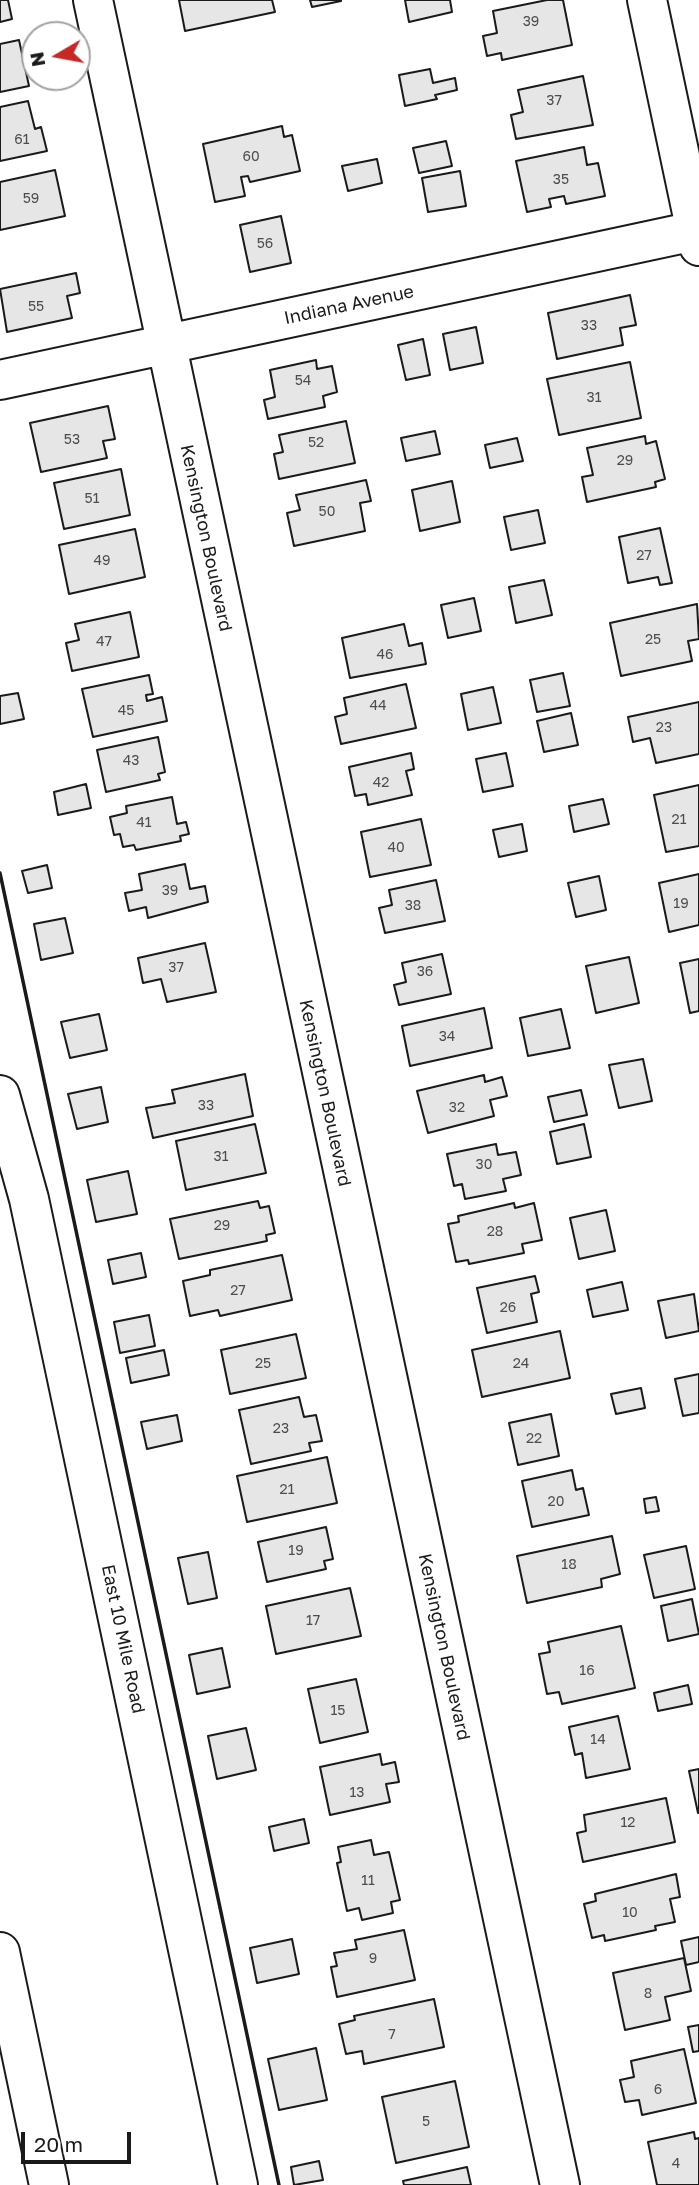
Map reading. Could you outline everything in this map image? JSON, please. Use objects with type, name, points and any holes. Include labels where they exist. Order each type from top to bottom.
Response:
[{"type":"main road","name":"Kensington Boulevard","points":[[93,0],[560,2185]]},
{"type":"main road","points":[[647,0],[698,236]]},
{"type":"main road","name":"Indiana Avenue","points":[[0,380],[698,236]]},
{"type":"main road","name":"East 10 Mile Road","points":[[0,1095],[29,1199],[238,2185]]},
{"type":"main road","points":[[0,1952],[49,2185]]},
{"type":"building","points":[[0,0],[8,0],[12,19],[0,22]]},
{"type":"building","points":[[179,0],[272,0],[275,12],[185,31]]},
{"type":"building","points":[[310,0],[341,0],[341,1],[312,7]]},
{"type":"building","points":[[405,0],[450,0],[452,12],[409,22]]},
{"type":"building","points":[[547,0],[563,0],[572,45],[502,60],[501,53],[487,56],[483,36],[497,33],[493,11]]},
{"type":"building","points":[[19,40],[21,88],[0,92],[0,44]]},
{"type":"building","points":[[430,69],[433,83],[455,78],[457,90],[435,95],[437,99],[405,106],[399,75]]},
{"type":"building","points":[[583,76],[593,125],[516,139],[511,115],[523,112],[518,90]]},
{"type":"building","points":[[28,101],[35,129],[41,127],[47,151],[0,161],[0,107]]},
{"type":"building","points":[[282,126],[284,137],[292,135],[300,171],[250,182],[248,176],[241,177],[245,196],[215,202],[203,144]]},
{"type":"building","points":[[446,141],[452,166],[419,173],[413,148]]},
{"type":"building","points":[[584,147],[587,165],[598,163],[605,196],[566,204],[564,196],[549,199],[551,207],[527,212],[516,161]]},
{"type":"building","points":[[377,159],[382,183],[348,191],[342,166]]},
{"type":"building","points":[[55,170],[65,216],[0,230],[0,182]]},
{"type":"building","points":[[460,171],[466,206],[428,212],[422,178]]},
{"type":"building","points":[[281,216],[291,263],[250,272],[240,225]]},
{"type":"building","points":[[76,273],[80,293],[67,296],[72,318],[7,332],[0,289]]},
{"type":"building","points":[[630,295],[636,325],[620,328],[623,345],[557,359],[548,313]]},
{"type":"building","points":[[476,327],[483,363],[450,370],[443,334]]},
{"type":"building","points":[[423,339],[430,375],[406,380],[398,345]]},
{"type":"building","points":[[316,360],[317,369],[332,366],[337,392],[323,396],[325,407],[268,419],[264,400],[275,397],[270,370]]},
{"type":"building","points":[[630,362],[641,418],[559,435],[547,379]]},
{"type":"building","points":[[108,406],[115,439],[103,441],[107,458],[41,472],[30,423]]},
{"type":"building","points":[[346,421],[355,463],[279,479],[274,454],[283,452],[279,435]]},
{"type":"building","points":[[435,431],[440,454],[406,461],[401,438]]},
{"type":"building","points":[[645,436],[646,444],[656,441],[665,479],[655,482],[656,487],[587,502],[582,477],[593,475],[587,448]]},
{"type":"building","points":[[517,438],[523,461],[490,468],[485,445]]},
{"type":"building","points":[[121,469],[130,515],[64,529],[54,483]]},
{"type":"building","points":[[366,480],[371,501],[360,503],[365,531],[294,546],[287,513],[300,510],[296,495]]},
{"type":"building","points":[[452,481],[460,522],[420,531],[412,490]]},
{"type":"building","points":[[538,510],[545,543],[511,550],[504,517]]},
{"type":"building","points":[[660,528],[672,583],[660,585],[658,577],[628,583],[619,537]]},
{"type":"building","points":[[135,529],[145,577],[69,594],[59,545]]},
{"type":"building","points":[[544,580],[552,615],[516,623],[509,587]]},
{"type":"building","points":[[474,598],[481,631],[448,638],[441,605]]},
{"type":"building","points":[[697,604],[699,639],[688,641],[692,661],[621,676],[610,623]]},
{"type":"building","points":[[130,612],[139,657],[72,671],[66,643],[79,640],[75,624]]},
{"type":"building","points":[[404,624],[409,646],[422,643],[426,664],[350,678],[342,638]]},
{"type":"building","points":[[563,673],[570,706],[537,712],[530,680]]},
{"type":"building","points":[[149,675],[153,694],[146,695],[147,701],[162,697],[167,721],[93,737],[82,689]]},
{"type":"building","points":[[406,684],[416,728],[341,744],[335,717],[347,714],[344,698]]},
{"type":"building","points":[[493,687],[501,723],[468,730],[461,694]]},
{"type":"building","points":[[18,693],[24,719],[0,724],[0,696]]},
{"type":"building","points":[[699,702],[699,754],[656,763],[650,738],[633,742],[628,717]]},
{"type":"building","points":[[571,713],[578,745],[544,752],[537,721]]},
{"type":"building","points":[[158,737],[165,772],[158,774],[160,780],[106,792],[97,750]]},
{"type":"building","points":[[411,753],[414,769],[406,771],[412,795],[368,805],[366,794],[355,796],[349,767]]},
{"type":"building","points":[[506,753],[513,786],[483,792],[476,759]]},
{"type":"building","points":[[86,784],[91,808],[58,815],[54,792]]},
{"type":"building","points":[[699,785],[699,846],[666,852],[654,795]]},
{"type":"building","points":[[172,797],[177,824],[186,822],[189,834],[180,836],[181,841],[136,850],[134,845],[123,847],[120,834],[114,835],[110,817],[127,813],[126,806]]},
{"type":"building","points":[[603,799],[609,824],[574,832],[569,806]]},
{"type":"building","points":[[421,819],[431,865],[370,877],[361,832]]},
{"type":"building","points":[[522,824],[527,851],[499,857],[493,830]]},
{"type":"building","points":[[185,864],[190,889],[205,886],[208,902],[148,918],[146,907],[129,911],[125,893],[142,890],[139,874]]},
{"type":"building","points":[[47,865],[52,888],[28,893],[22,871]]},
{"type":"building","points":[[699,874],[699,925],[669,932],[659,883]]},
{"type":"building","points":[[599,876],[606,910],[576,917],[568,883]]},
{"type":"building","points":[[436,880],[445,921],[385,933],[379,908],[392,905],[389,890]]},
{"type":"building","points":[[65,918],[73,953],[41,960],[34,924]]},
{"type":"building","points":[[205,943],[216,992],[167,1002],[161,979],[143,983],[138,958]]},
{"type":"building","points":[[442,954],[451,994],[399,1005],[394,985],[406,982],[402,963]]},
{"type":"building","points":[[629,957],[639,1003],[596,1013],[586,966]]},
{"type":"building","points":[[699,959],[699,1011],[690,1013],[680,963]]},
{"type":"building","points":[[484,1008],[492,1048],[410,1066],[402,1026]]},
{"type":"building","points":[[561,1009],[570,1048],[528,1056],[520,1018]]},
{"type":"building","points":[[99,1014],[107,1050],[70,1058],[61,1022]]},
{"type":"building","points":[[643,1059],[652,1101],[619,1108],[609,1065]]},
{"type":"building","points":[[245,1074],[253,1116],[153,1138],[146,1108],[175,1103],[172,1090]]},
{"type":"building","points":[[484,1075],[485,1082],[502,1077],[507,1096],[490,1100],[494,1116],[428,1133],[417,1091]]},
{"type":"building","points":[[101,1087],[108,1122],[77,1129],[68,1094]]},
{"type":"building","points":[[581,1090],[587,1115],[554,1122],[548,1097]]},
{"type":"building","points":[[255,1124],[266,1173],[186,1190],[176,1141]]},
{"type":"building","points":[[584,1124],[591,1157],[557,1164],[550,1132]]},
{"type":"building","points":[[496,1144],[498,1155],[516,1152],[521,1175],[503,1179],[506,1191],[465,1199],[462,1184],[454,1186],[447,1154]]},
{"type":"building","points":[[128,1171],[137,1214],[96,1222],[87,1180]]},
{"type":"building","points":[[258,1201],[260,1208],[269,1206],[275,1233],[266,1235],[267,1241],[179,1259],[170,1219]]},
{"type":"building","points":[[514,1203],[515,1208],[534,1203],[542,1240],[522,1244],[524,1253],[469,1264],[468,1260],[456,1262],[448,1224],[459,1222],[458,1216]]},
{"type":"building","points":[[606,1210],[615,1251],[579,1259],[570,1218]]},
{"type":"building","points":[[141,1253],[146,1277],[113,1284],[108,1260]]},
{"type":"building","points":[[282,1255],[292,1300],[220,1316],[218,1310],[190,1316],[183,1281],[210,1275],[210,1270]]},
{"type":"building","points":[[535,1276],[539,1292],[531,1294],[537,1322],[487,1333],[477,1288]]},
{"type":"building","points":[[622,1282],[628,1310],[593,1317],[587,1290]]},
{"type":"building","points":[[694,1294],[699,1331],[666,1338],[658,1301]]},
{"type":"building","points":[[149,1315],[155,1346],[120,1353],[114,1322]]},
{"type":"building","points":[[560,1331],[570,1378],[482,1397],[472,1350]]},
{"type":"building","points":[[296,1334],[306,1378],[230,1394],[221,1350]]},
{"type":"building","points":[[164,1350],[169,1375],[131,1383],[126,1358]]},
{"type":"building","points":[[699,1374],[699,1413],[683,1416],[675,1379]]},
{"type":"building","points":[[641,1388],[645,1408],[616,1414],[611,1394]]},
{"type":"building","points":[[299,1397],[304,1417],[316,1415],[322,1441],[309,1443],[311,1451],[251,1464],[239,1410]]},
{"type":"building","points":[[551,1414],[559,1456],[518,1465],[509,1423]]},
{"type":"building","points":[[177,1415],[182,1441],[147,1449],[141,1422]]},
{"type":"building","points":[[327,1457],[337,1503],[247,1522],[237,1476]]},
{"type":"building","points":[[572,1470],[576,1490],[583,1488],[589,1515],[532,1527],[522,1481]]},
{"type":"building","points":[[656,1497],[659,1511],[646,1513],[644,1499]]},
{"type":"building","points":[[326,1527],[333,1559],[324,1561],[326,1569],[267,1582],[258,1542]]},
{"type":"building","points":[[612,1536],[620,1574],[601,1579],[602,1587],[527,1603],[517,1556]]},
{"type":"building","points":[[686,1546],[695,1589],[654,1598],[644,1555]]},
{"type":"building","points":[[208,1552],[217,1598],[188,1604],[178,1558]]},
{"type":"building","points":[[350,1588],[361,1636],[276,1654],[266,1606]]},
{"type":"building","points":[[692,1599],[699,1634],[668,1641],[661,1606]]},
{"type":"building","points":[[621,1626],[635,1688],[562,1704],[559,1692],[547,1694],[539,1654],[550,1652],[548,1642]]},
{"type":"building","points":[[222,1648],[230,1687],[197,1694],[189,1655]]},
{"type":"building","points":[[356,1679],[368,1732],[320,1743],[308,1689]]},
{"type":"building","points":[[688,1685],[692,1704],[658,1711],[654,1693]]},
{"type":"building","points":[[618,1716],[630,1769],[586,1778],[582,1753],[575,1755],[569,1727]]},
{"type":"building","points":[[246,1728],[256,1770],[217,1779],[208,1736]]},
{"type":"building","points":[[380,1754],[382,1765],[395,1762],[399,1782],[386,1784],[390,1802],[330,1815],[320,1767]]},
{"type":"building","points":[[699,1769],[699,1813],[698,1813],[689,1771]]},
{"type":"building","points":[[666,1798],[675,1842],[583,1862],[577,1833],[586,1831],[584,1815]]},
{"type":"building","points":[[304,1819],[309,1843],[274,1851],[269,1827]]},
{"type":"building","points":[[371,1840],[374,1855],[389,1852],[400,1900],[391,1902],[393,1913],[362,1920],[359,1908],[347,1911],[337,1863],[341,1862],[338,1847]]},
{"type":"building","points":[[676,1874],[680,1897],[670,1899],[675,1922],[655,1926],[656,1930],[605,1941],[604,1935],[592,1938],[584,1904],[596,1901],[595,1894]]},
{"type":"building","points":[[404,1930],[415,1980],[337,1997],[331,1967],[337,1966],[334,1953],[357,1949],[355,1940]]},
{"type":"building","points":[[699,1937],[699,1962],[686,1965],[681,1941]]},
{"type":"building","points":[[292,1939],[299,1974],[257,1983],[250,1948]]},
{"type":"building","points":[[684,1958],[691,1991],[665,1997],[670,2020],[625,2030],[613,1973]]},
{"type":"building","points":[[434,1999],[444,2047],[364,2064],[362,2051],[346,2054],[339,2024],[355,2020],[354,2016]]},
{"type":"building","points":[[699,2025],[699,2051],[693,2052],[688,2027]]},
{"type":"building","points":[[316,2048],[327,2100],[279,2110],[268,2059]]},
{"type":"building","points":[[684,2049],[696,2103],[642,2115],[639,2100],[625,2102],[620,2080],[634,2077],[631,2061]]},
{"type":"building","points":[[455,2081],[469,2147],[396,2163],[382,2097]]},
{"type":"building","points":[[694,2132],[695,2139],[699,2138],[699,2185],[657,2185],[648,2142]]},
{"type":"building","points":[[319,2161],[323,2180],[294,2185],[291,2167]]},
{"type":"building","points":[[467,2167],[471,2185],[404,2185],[403,2181]]},
{"type":"wall","points":[[0,873],[279,2185]]}]
